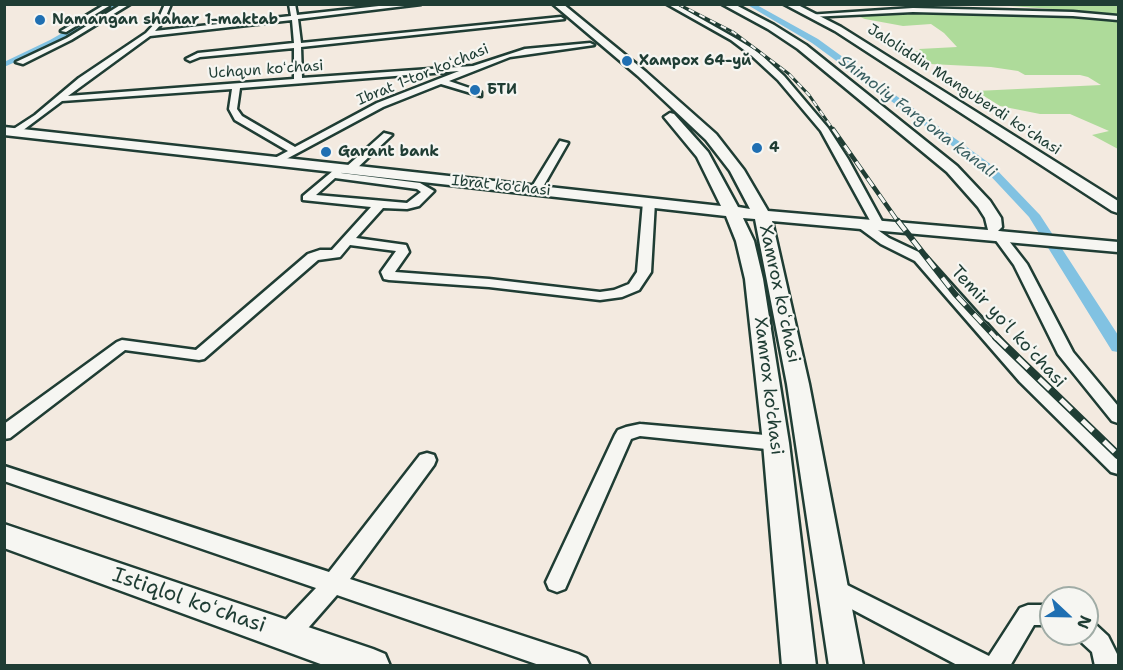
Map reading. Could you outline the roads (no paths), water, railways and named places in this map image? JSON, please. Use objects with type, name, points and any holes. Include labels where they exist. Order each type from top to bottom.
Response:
[{"type":"main road","name":"Xamrox ko'chasi","points":[[544,4],[559,12],[589,39],[687,134],[703,155],[733,212],[745,241],[754,279],[776,443],[799,666]]},
{"type":"main road","points":[[726,4],[771,27],[802,47],[943,161],[984,204],[993,218],[996,231]]},
{"type":"main road","name":"Jaloliddin Manguberdi koʻchasi","points":[[788,4],[863,45],[1115,204]]},
{"type":"main road","name":"Xamrox koʻchasi","points":[[589,39],[711,136],[737,170],[762,215],[798,384],[846,666]]},
{"type":"main road","name":"Ibrat ko'chasi","points":[[10,132],[277,161],[341,171],[733,212],[870,225],[996,231],[1111,247]]},
{"type":"main road","points":[[1111,247],[1119,234]]},
{"type":"main road","name":"Istiqlol koʻchasi","points":[[4,536],[373,666]]},
{"type":"street","points":[[21,52],[47,41],[108,4]]},
{"type":"street","points":[[20,63],[69,39],[127,4]]},
{"type":"street","points":[[10,132],[60,99],[148,34],[161,21],[168,4]]},
{"type":"street","points":[[292,4],[295,19],[298,81]]},
{"type":"street","points":[[148,34],[418,4]]},
{"type":"street","points":[[670,4],[733,39],[755,54],[781,78],[825,130],[843,159],[870,225]]},
{"type":"street","points":[[810,15],[926,10],[1072,14],[1119,18]]},
{"type":"street","points":[[190,59],[198,56],[297,46],[559,12]]},
{"type":"street","name":"Ibrat 1-tor koʻchasi","points":[[277,161],[380,105],[473,68],[518,52],[589,39]]},
{"type":"street","name":"Uchqun koʻchasi","points":[[60,99],[473,68]]},
{"type":"street","points":[[440,81],[478,94]]},
{"type":"street","points":[[236,86],[233,109],[238,118],[294,150]]},
{"type":"street","points":[[341,171],[420,186],[428,191],[414,204],[380,204],[307,198],[341,171],[387,135]]},
{"type":"street","points":[[536,190],[563,143]]},
{"type":"street","points":[[347,241],[402,248],[403,252],[388,272],[393,277],[489,283],[600,296],[616,294],[634,287],[644,272],[649,202]]},
{"type":"street","points":[[4,433],[122,345],[199,355],[313,257],[320,254],[335,254],[380,204]]},
{"type":"street","name":"Temir yoʻl koʻchasi","points":[[870,225],[885,241],[920,258],[1026,378],[1119,466]]},
{"type":"street","points":[[996,231],[1020,264],[1066,354],[1119,417]]},
{"type":"street","points":[[557,582],[624,435],[640,430],[776,443]]},
{"type":"street","points":[[287,635],[334,583],[426,460]]},
{"type":"street","points":[[4,473],[334,583],[548,661],[578,666]]},
{"type":"street","points":[[833,588],[984,666]]},
{"type":"street","points":[[996,666],[1028,615],[1039,615]]},
{"type":"street","points":[[1099,643],[1107,657],[1107,666]]},
{"type":"waterway","points":[[4,65],[53,42],[119,4]]},
{"type":"waterway","name":"Shimoliy Fargʻona kanali","points":[[749,4],[815,41],[989,168],[1034,215],[1118,347]]},
{"type":"railway","points":[[678,4],[733,32],[789,74],[809,95],[834,131]]},
{"type":"railway","points":[[833,129],[899,223]]},
{"type":"railway","points":[[898,221],[955,294],[997,339]]},
{"type":"railway","points":[[996,337],[1118,455]]},
{"type":"place","name":"Namangan shahar 1-maktab","points":[[40,20]]},
{"type":"place","name":"Хамрох 64-уй","points":[[627,61]]},
{"type":"place","name":"БТИ","points":[[475,90]]},
{"type":"place","name":"4","points":[[757,148]]},
{"type":"place","name":"Garant bank","points":[[326,152]]}]
